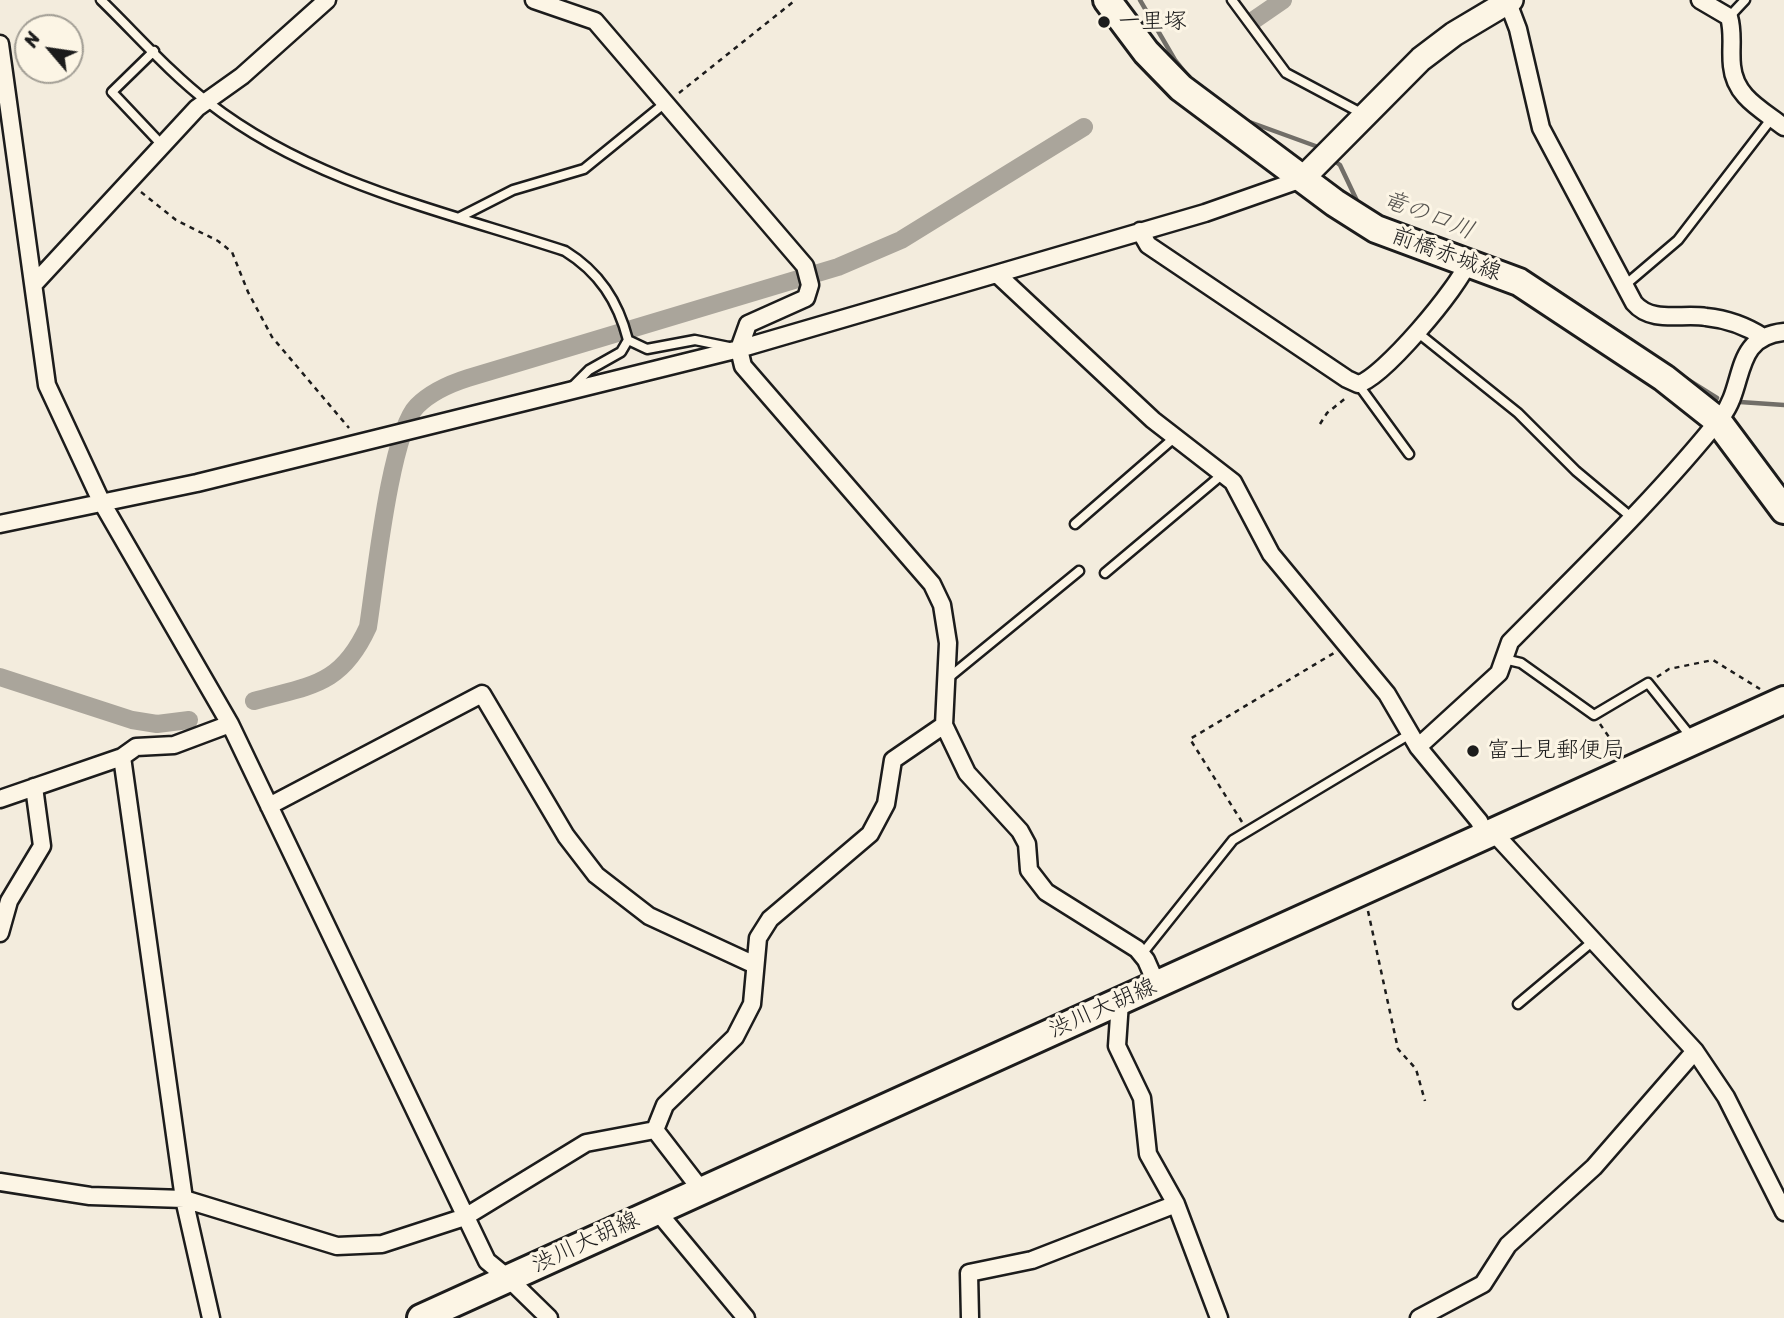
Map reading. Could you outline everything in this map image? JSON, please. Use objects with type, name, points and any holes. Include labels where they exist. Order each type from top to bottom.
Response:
[{"type":"main road","name":"前橋赤城線","points":[[1107,0],[1146,52],[1181,88],[1302,179],[1376,229],[1468,262],[1542,295],[1664,378],[1717,420],[1784,510]]},
{"type":"main road","name":"渋川大胡線","points":[[421,1318],[1784,700]]},
{"type":"street","points":[[35,282],[207,101],[242,76],[327,0]]},
{"type":"street","points":[[534,0],[595,21],[805,266],[810,285],[806,298],[748,324],[739,349],[743,366],[932,584],[946,619],[948,643],[944,725],[967,773],[1020,831],[1027,844],[1029,870],[1046,892],[1142,954],[1157,985]]},
{"type":"street","points":[[1700,0],[1729,17],[1734,34],[1732,65],[1738,91],[1778,122]]},
{"type":"street","points":[[0,524],[197,483],[739,349],[1205,213],[1302,179],[1421,59],[1454,34],[1509,1],[1541,128],[1634,303],[1648,314],[1705,316],[1746,327],[1763,337]]},
{"type":"street","points":[[0,44],[35,282],[47,385],[101,501],[230,724],[487,1261],[549,1318]]},
{"type":"street","points":[[1140,231],[1148,245],[1358,384],[1371,378],[1417,332],[1458,282],[1468,262]]},
{"type":"street","points":[[998,275],[1174,438],[1233,482],[1271,554],[1387,694],[1414,740],[1479,821],[1695,1051],[1726,1097],[1784,1212]]},
{"type":"street","points":[[1414,740],[1499,673],[1510,642],[1632,517],[1717,420],[1726,408],[1747,354],[1763,337],[1784,332]]},
{"type":"street","points":[[269,806],[482,694],[566,836],[596,875],[649,916],[755,965]]},
{"type":"street","points":[[0,799],[122,757],[136,747],[174,745],[230,724]]},
{"type":"street","points":[[655,1130],[665,1105],[735,1037],[752,1004],[758,938],[770,919],[870,834],[886,804],[893,760],[944,725]]},
{"type":"street","points":[[122,757],[184,1199],[211,1318]]},
{"type":"street","points":[[0,933],[9,901],[41,846],[34,787]]},
{"type":"street","points":[[1120,1002],[1117,1046],[1142,1098],[1148,1154],[1176,1204],[1219,1318]]},
{"type":"street","points":[[1419,1318],[1483,1284],[1508,1245],[1594,1167],[1695,1051]]},
{"type":"street","points":[[0,1182],[90,1196],[184,1199],[337,1246],[355,1248],[383,1244],[465,1217],[586,1143],[655,1130]]},
{"type":"street","points":[[655,1130],[702,1191]]},
{"type":"street","points":[[970,1318],[969,1273],[1032,1261],[1176,1204]]},
{"type":"street","points":[[657,1211],[746,1318]]},
{"type":"lane","points":[[101,0],[207,101],[290,153],[353,183],[565,251],[586,265],[610,292],[622,317],[628,340],[621,352],[589,370],[569,390]]},
{"type":"lane","points":[[1232,0],[1286,73],[1366,116]]},
{"type":"lane","points":[[1729,17],[1745,0]]},
{"type":"lane","points":[[154,51],[111,92],[163,146]]},
{"type":"lane","points":[[460,217],[513,190],[584,169],[665,103]]},
{"type":"lane","points":[[1624,286],[1678,240],[1778,122]]},
{"type":"lane","points":[[1417,332],[1518,413],[1576,471],[1632,517]]},
{"type":"lane","points":[[628,340],[647,349],[695,340],[739,349]]},
{"type":"lane","points":[[1358,384],[1409,454]]},
{"type":"lane","points":[[1075,524],[1174,438]]},
{"type":"lane","points":[[1105,573],[1224,473]]},
{"type":"lane","points":[[945,681],[1079,571]]},
{"type":"lane","points":[[1504,659],[1521,663],[1594,715],[1648,683],[1694,741]]},
{"type":"lane","points":[[1142,954],[1233,840],[1414,740]]},
{"type":"lane","points":[[1518,1004],[1592,942]]},
{"type":"path","points":[[665,103],[793,2]]},
{"type":"path","points":[[130,183],[176,220],[218,241],[232,252],[248,292],[272,337],[367,439]]},
{"type":"path","points":[[1320,424],[1358,384]]},
{"type":"path","points":[[1247,831],[1190,738],[1347,646]]},
{"type":"path","points":[[1648,683],[1669,669],[1713,660],[1749,680]]},
{"type":"path","points":[[1594,715],[1631,770]]},
{"type":"path","points":[[1364,891],[1398,1049],[1416,1069],[1424,1101]]},
{"type":"waterway","name":"竜の口川","points":[[1140,0],[1175,60],[1190,79]]},
{"type":"waterway","points":[[1254,20],[1283,0]]},
{"type":"waterway","name":"竜の口川","points":[[1244,120],[1321,148]]},
{"type":"waterway","points":[[254,701],[322,680],[347,661],[358,646],[368,627],[385,510],[399,446],[407,421],[417,406],[428,397],[468,378],[838,267],[901,240],[1084,127]]},
{"type":"waterway","name":"竜の口川","points":[[1332,159],[1340,165],[1359,205]]},
{"type":"waterway","name":"竜の口川","points":[[1552,288],[1632,341]]},
{"type":"waterway","name":"竜の口川","points":[[1682,376],[1717,398]]},
{"type":"waterway","name":"竜の口川","points":[[1740,402],[1784,405]]},
{"type":"waterway","points":[[0,677],[132,720],[157,724],[189,720]]},
{"type":"place","name":"一里塚","points":[[1104,22]]},
{"type":"place","name":"富士見郵便局","points":[[1473,751]]}]
